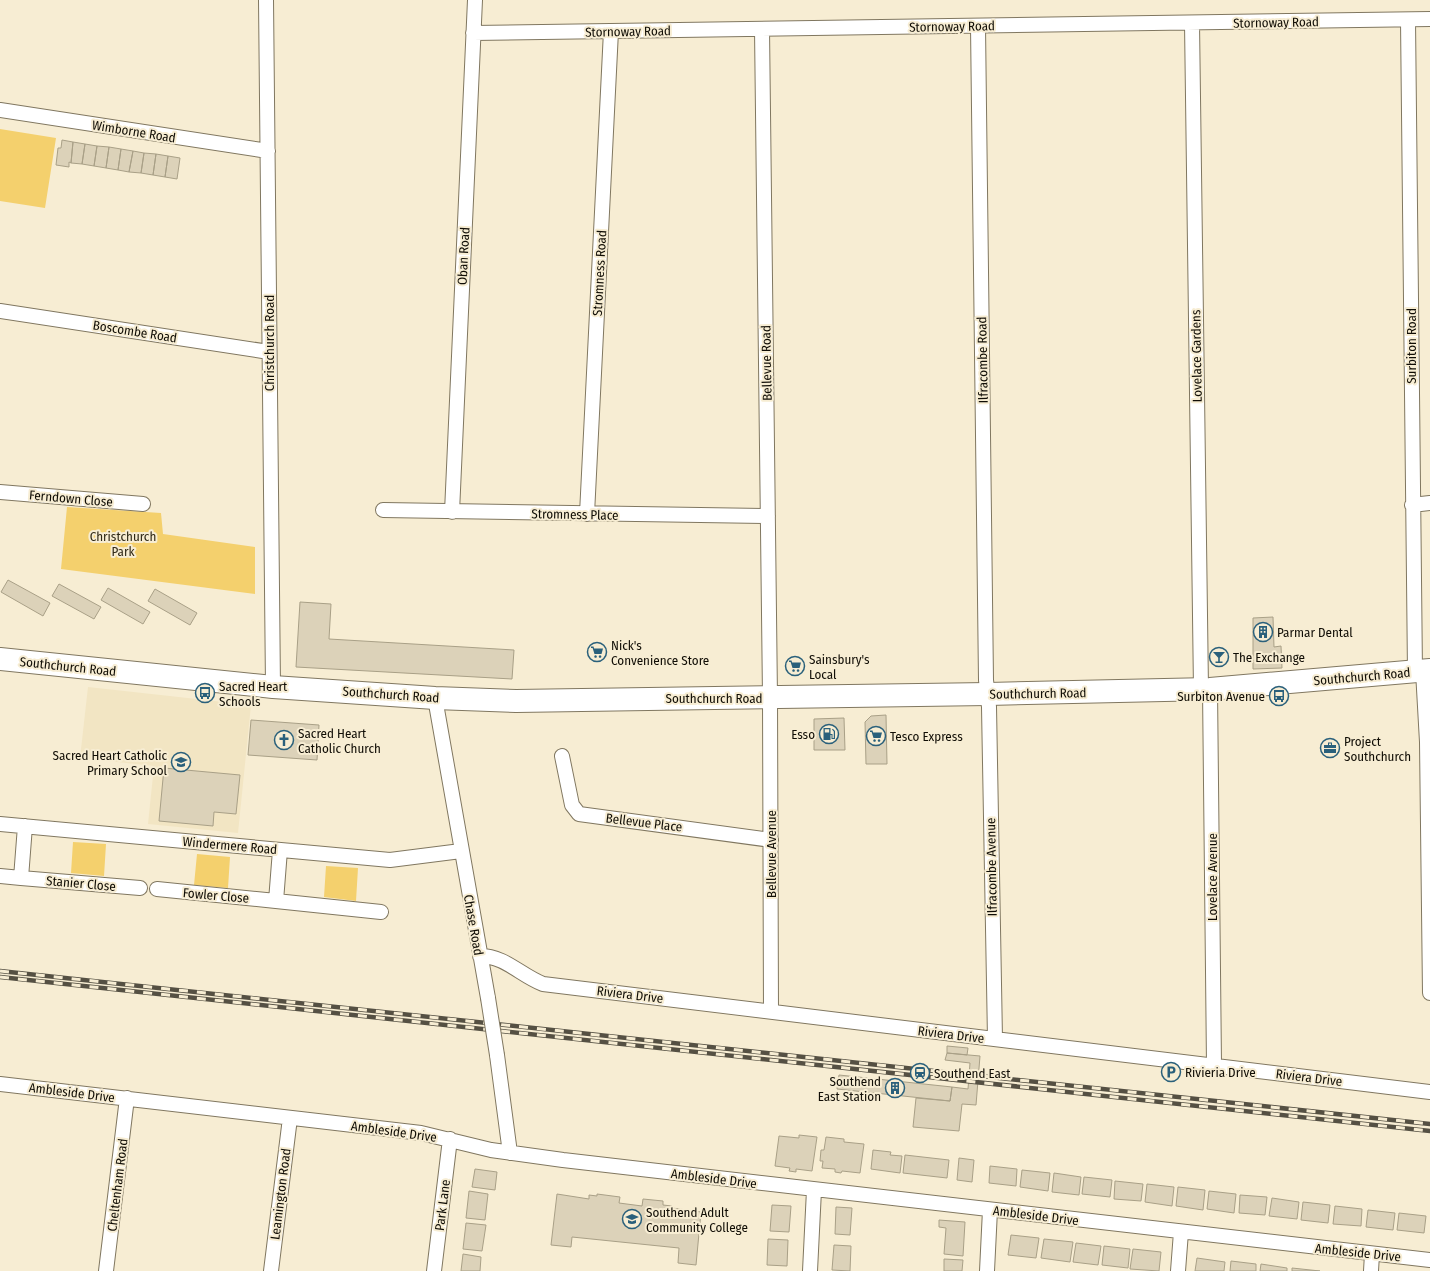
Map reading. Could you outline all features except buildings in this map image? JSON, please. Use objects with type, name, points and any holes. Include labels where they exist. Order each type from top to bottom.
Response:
[{"type":"main road","name":"Southchurch Road","points":[[0,658],[273,687],[435,698],[516,701],[988,694],[1206,689],[1422,671]]},
{"type":"street","name":"Christchurch Road","points":[[266,0],[273,687]]},
{"type":"street","name":"Oban Road","points":[[452,512],[475,0]]},
{"type":"street","name":"Stornoway Road","points":[[473,33],[1430,19]]},
{"type":"street","name":"Surbiton Road","points":[[1408,20],[1412,505],[1422,671]]},
{"type":"street","name":"Lovelace Gardens","points":[[1192,23],[1206,689]]},
{"type":"street","name":"Ilfracombe Road","points":[[978,26],[988,694]]},
{"type":"street","name":"Bellevue Road","points":[[762,29],[770,697]]},
{"type":"street","name":"Stromness Road","points":[[587,514],[611,32]]},
{"type":"street","name":"Wimborne Road","points":[[0,110],[268,151]]},
{"type":"street","name":"Boscombe Road","points":[[0,311],[269,352]]},
{"type":"street","name":"Ferndown Close","points":[[0,492],[143,504]]},
{"type":"street","points":[[1412,505],[1430,503]]},
{"type":"street","name":"Stromness Place","points":[[383,510],[768,516]]},
{"type":"street","points":[[1422,671],[1427,742],[1430,993]]},
{"type":"street","name":"Lovelace Avenue","points":[[1206,689],[1214,1065]]},
{"type":"street","name":"Ilfracombe Avenue","points":[[988,694],[995,1040]]},
{"type":"street","name":"Bellevue Avenue","points":[[770,697],[771,1011]]},
{"type":"street","name":"Chase Road","points":[[435,698],[488,998],[510,1153]]},
{"type":"street","name":"Bellevue Place","points":[[562,756],[572,805],[579,814],[771,840]]},
{"type":"street","name":"Windermere Road","points":[[0,824],[390,860],[461,851]]},
{"type":"street","points":[[21,878],[25,826]]},
{"type":"street","points":[[276,901],[280,850]]},
{"type":"street","name":"Stanier Close","points":[[0,876],[140,888]]},
{"type":"street","name":"Fowler Close","points":[[157,890],[381,912]]},
{"type":"street","name":"Riviera Drive","points":[[480,956],[499,959],[542,984],[1430,1092]]},
{"type":"street","name":"Ambleside Drive","points":[[0,1084],[421,1133],[450,1138],[510,1153],[814,1190],[1430,1260]]},
{"type":"street","name":"Cheltenham Road","points":[[106,1271],[127,1098]]},
{"type":"street","name":"Leamington Road","points":[[271,1271],[290,1118]]},
{"type":"street","name":"Park Lane","points":[[434,1271],[450,1138]]},
{"type":"street","points":[[810,1271],[814,1190]]},
{"type":"street","points":[[987,1271],[990,1210]]},
{"type":"street","points":[[1178,1271],[1181,1232]]},
{"type":"street","points":[[1371,1271],[1372,1254]]},
{"type":"shaded area","name":"Sacred Heart Catholic Primary School","points":[[88,687],[251,705],[238,833],[148,824],[154,766],[80,758]]},
{"type":"green space","points":[[0,129],[56,138],[45,208],[0,201]]},
{"type":"green space","name":"Christchurch Park","points":[[67,507],[161,513],[163,534],[255,547],[255,594],[61,569]]},
{"type":"green space","points":[[73,842],[106,844],[104,876],[71,873]]},
{"type":"green space","points":[[197,854],[230,857],[228,888],[194,885]]},
{"type":"green space","points":[[326,866],[358,868],[356,901],[324,897]]},
{"type":"railway","points":[[0,971],[1430,1124]]},
{"type":"railway","points":[[0,977],[1430,1131]]},
{"type":"place","name":"Parmar Dental","points":[[1263,632]]},
{"type":"place","name":"Nick's Convenience Store","points":[[597,652]]},
{"type":"place","name":"The Exchange","points":[[1219,657]]},
{"type":"place","name":"Sainsbury's Local","points":[[795,666]]},
{"type":"place","name":"Sacred Heart Schools","points":[[205,693]]},
{"type":"place","name":"Surbiton Avenue","points":[[1279,696]]},
{"type":"place","name":"Esso","points":[[829,734]]},
{"type":"place","name":"Tesco Express","points":[[876,736]]},
{"type":"place","name":"Sacred Heart Catholic Church","points":[[284,740]]},
{"type":"place","name":"Project Southchurch","points":[[1330,748]]},
{"type":"place","name":"Sacred Heart Catholic Primary School","points":[[181,762]]},
{"type":"place","name":"Rivieria Drive","points":[[1171,1072]]},
{"type":"place","name":"Southend East","points":[[920,1073]]},
{"type":"place","name":"Southend East Station","points":[[895,1088]]},
{"type":"place","name":"Southend Adult Community College","points":[[632,1219]]}]
